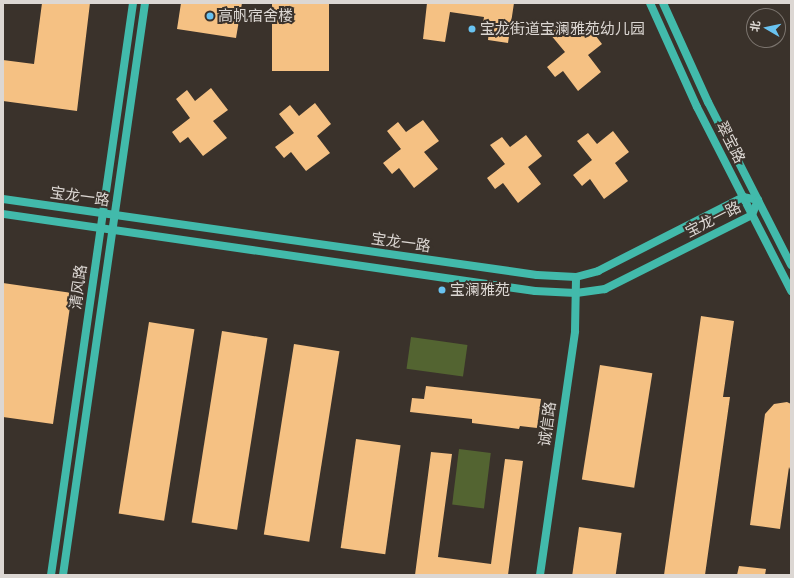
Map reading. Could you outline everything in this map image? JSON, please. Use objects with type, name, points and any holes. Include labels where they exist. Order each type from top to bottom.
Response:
[{"type":"street","name":"清风路","points":[[51,575],[133,3]]},
{"type":"street","name":"清风路","points":[[63,575],[145,3]]},
{"type":"street","name":"翠宝路","points":[[650,3],[743,197],[791,291]]},
{"type":"street","name":"翠宝路","points":[[663,3],[708,102],[791,266]]},
{"type":"street","name":"宝龙一路","points":[[3,199],[538,275],[576,277],[598,271],[743,197],[758,200],[752,215],[605,289],[576,293],[535,290],[3,214]]},
{"type":"street","name":"诚信路","points":[[540,575],[575,331],[576,277]]},
{"type":"green space","points":[[411,337],[467,345],[463,377],[407,369]]},
{"type":"green space","points":[[459,449],[491,453],[484,508],[452,505]]},
{"type":"building","points":[[42,3],[90,3],[77,111],[3,101],[3,60],[34,64]]},
{"type":"building","name":"高帆宿舍楼","points":[[181,3],[242,3],[236,38],[177,29]]},
{"type":"building","points":[[272,3],[329,3],[329,71],[272,71]]},
{"type":"building","points":[[427,3],[514,3],[508,43],[488,40],[489,30],[482,29],[484,17],[450,12],[445,42],[423,39]]},
{"type":"building","points":[[586,23],[602,44],[588,55],[601,72],[578,91],[563,71],[555,77],[547,67],[565,52],[550,34],[561,25],[570,36]]},
{"type":"building","points":[[211,88],[228,110],[213,121],[227,138],[203,156],[188,137],[180,143],[172,132],[190,118],[176,99],[187,90],[195,101]]},
{"type":"building","points":[[315,103],[331,124],[317,136],[330,153],[306,171],[291,152],[284,158],[275,147],[294,133],[279,114],[290,105],[299,116]]},
{"type":"building","points":[[423,120],[439,141],[424,152],[438,169],[414,188],[399,168],[392,174],[383,163],[401,149],[387,131],[398,122],[406,132]]},
{"type":"building","points":[[613,131],[629,152],[615,163],[628,181],[604,199],[590,179],[582,186],[573,175],[592,160],[577,141],[588,133],[597,144]]},
{"type":"building","points":[[526,135],[542,156],[528,167],[541,184],[518,203],[503,183],[495,189],[487,178],[505,164],[490,145],[502,137],[510,147]]},
{"type":"building","points":[[3,283],[72,293],[53,424],[3,417]]},
{"type":"building","points":[[701,316],[734,321],[723,397],[730,397],[705,575],[664,575]]},
{"type":"building","points":[[149,322],[194,329],[164,521],[119,514]]},
{"type":"building","points":[[222,331],[267,338],[237,530],[192,523]]},
{"type":"building","points":[[294,344],[339,351],[309,542],[264,535]]},
{"type":"building","points":[[600,365],[652,373],[634,488],[582,480]]},
{"type":"building","points":[[426,386],[541,399],[537,428],[520,426],[519,429],[472,423],[472,419],[410,412],[412,398],[424,399]]},
{"type":"building","points":[[787,402],[791,404],[791,472],[789,467],[780,529],[750,525],[765,414],[774,404]]},
{"type":"building","points":[[356,439],[401,445],[385,554],[341,548]]},
{"type":"building","points":[[431,452],[452,454],[438,557],[491,564],[505,459],[523,461],[508,575],[415,575]]},
{"type":"building","points":[[579,527],[622,533],[616,575],[572,575]]},
{"type":"building","points":[[739,566],[766,569],[765,575],[737,575]]},
{"type":"place","name":"高帆宿舍楼","points":[[210,16]]},
{"type":"place","name":"宝龙街道宝澜雅苑幼儿园","points":[[472,29]]},
{"type":"place","name":"宝澜雅苑","points":[[442,290]]}]
